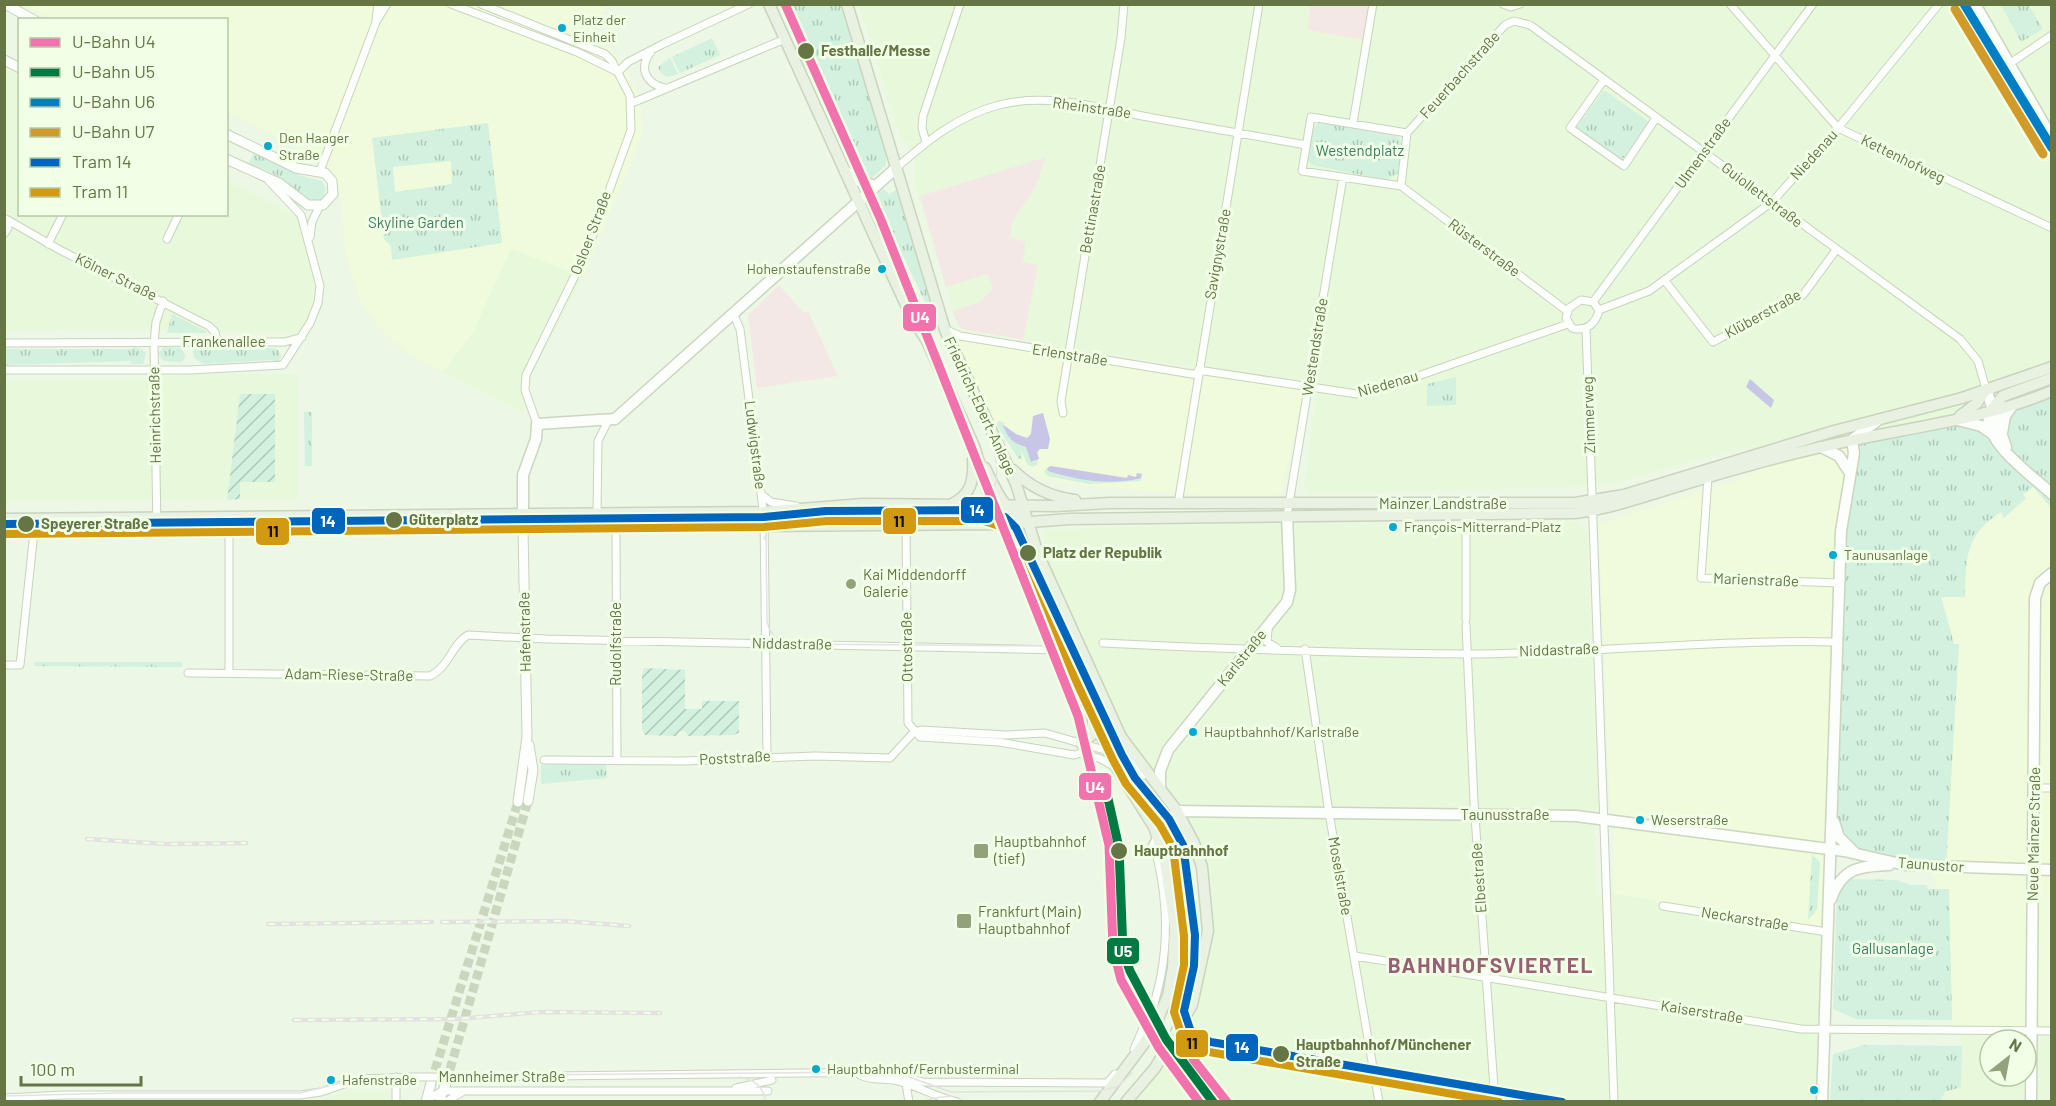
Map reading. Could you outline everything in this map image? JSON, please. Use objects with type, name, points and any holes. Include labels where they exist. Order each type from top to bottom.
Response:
[{"type":"main road","name":"Friedrich-Ebert-Anlage","points":[[770,4],[845,171],[974,446],[993,505]]},
{"type":"main road","name":"Friedrich-Ebert-Anlage","points":[[847,4],[945,330],[1024,506]]},
{"type":"main road","points":[[1975,4],[2052,138]]},
{"type":"main road","points":[[523,528],[523,475],[536,439],[537,424],[608,421],[622,413],[896,169]]},
{"type":"main road","points":[[845,171],[862,183],[876,186]]},
{"type":"main road","points":[[1852,441],[1878,420],[1979,394],[2052,367]]},
{"type":"main road","points":[[2052,378],[2003,396],[1992,410],[1988,420],[2008,453],[2052,495]]},
{"type":"main road","points":[[1834,431],[1852,441],[2012,406],[2052,392]]},
{"type":"main road","points":[[1979,394],[1992,410]]},
{"type":"main road","points":[[1954,420],[1979,394]]},
{"type":"main road","points":[[1996,433],[2012,406]]},
{"type":"main road","name":"Mainzer Landstraße","points":[[1028,521],[1466,514],[1592,506],[1834,431],[1878,420]]},
{"type":"main road","points":[[1954,420],[1981,426],[1996,433]]},
{"type":"main road","points":[[1822,1101],[1840,531],[1854,453],[1852,441]]},
{"type":"main road","name":"Mainzer Landstraße","points":[[1024,506],[1288,503],[1607,508],[1707,477],[1852,441]]},
{"type":"main road","points":[[951,504],[964,496],[974,476],[974,446]]},
{"type":"main road","points":[[974,446],[1005,505],[1017,517],[1028,521]]},
{"type":"main road","points":[[1821,447],[1839,456],[1850,473]]},
{"type":"main road","points":[[1006,463],[1021,478],[1045,493],[1063,498],[1109,504]]},
{"type":"main road","points":[[4,519],[763,512],[807,508],[951,504],[1024,506],[1046,571],[1120,736],[1177,811],[1194,843],[1202,867],[1208,931],[1192,1005],[1155,1068],[1125,1101]]},
{"type":"main road","points":[[993,505],[1059,650],[1117,768],[1142,807],[1168,867],[1174,905],[1175,937],[1168,996],[1151,1034],[1103,1098]]},
{"type":"main road","name":"Karlstraße","points":[[1163,792],[1160,771],[1168,750],[1249,650],[1289,595],[1287,516]]},
{"type":"main road","points":[[4,532],[1001,524],[1028,521]]},
{"type":"main road","name":"Neue Mainzer Straße","points":[[2032,1028],[2035,598],[2040,583],[2052,573]]},
{"type":"main road","points":[[1081,743],[1092,735],[1093,720]]},
{"type":"main road","points":[[1156,842],[1166,822],[1177,811]]},
{"type":"main road","name":"Taunusstraße","points":[[1177,811],[1603,818],[1830,849]]},
{"type":"main road","points":[[1832,813],[1839,837],[1857,854]]},
{"type":"main road","name":"Taunustor","points":[[1830,849],[1905,865],[2052,870]]},
{"type":"main road","points":[[1828,910],[1836,886],[1851,870],[1905,865]]},
{"type":"street","points":[[5,4],[30,18]]},
{"type":"street","points":[[376,22],[378,4]]},
{"type":"street","points":[[320,171],[376,22],[387,4]]},
{"type":"street","points":[[450,4],[577,52],[618,72],[628,62],[748,5]]},
{"type":"street","name":"Osloer Straße","points":[[481,4],[602,52],[611,60],[632,103],[631,130],[588,249],[526,375],[525,390],[537,424]]},
{"type":"street","points":[[926,142],[922,128],[923,116],[960,4]]},
{"type":"street","name":"Bettinastraße","points":[[1063,413],[1060,400],[1122,38],[1124,4]]},
{"type":"street","name":"Savignystraße","points":[[1178,504],[1259,4]]},
{"type":"street","points":[[1353,123],[1373,4]]},
{"type":"street","points":[[1507,6],[1520,4]]},
{"type":"street","name":"Kettenhofweg","points":[[1730,4],[1838,128],[2052,228]]},
{"type":"street","name":"Ulmenstraße","points":[[1593,302],[1813,4]]},
{"type":"street","name":"Niedenau","points":[[1599,310],[1649,291],[1772,202],[1838,128],[1939,4]]},
{"type":"street","points":[[475,15],[481,8],[492,9]]},
{"type":"street","name":"Guiollettstraße","points":[[1514,21],[1530,25],[1960,339],[1978,361],[1979,394]]},
{"type":"street","name":"Feuerbachstraße","points":[[1407,133],[1505,25],[1514,21]]},
{"type":"street","points":[[2009,64],[2052,35]]},
{"type":"street","points":[[632,103],[785,39]]},
{"type":"street","points":[[653,50],[645,60],[645,75],[654,85],[665,88]]},
{"type":"street","points":[[4,60],[18,67]]},
{"type":"street","points":[[1604,80],[1570,128],[1624,166],[1656,118]]},
{"type":"street","name":"Rheinstraße","points":[[896,169],[926,142],[962,118],[1002,104],[1056,102],[1306,145]]},
{"type":"street","points":[[1311,117],[1407,133],[1401,186],[1302,171],[1311,117]]},
{"type":"street","points":[[228,135],[296,168],[320,171],[329,177],[334,188],[328,202],[319,207],[308,206],[288,189],[228,160]]},
{"type":"street","name":"Westendstraße","points":[[1287,516],[1343,177]]},
{"type":"street","points":[[267,180],[295,206],[301,215],[310,239],[319,277],[320,295],[317,309],[287,361]]},
{"type":"street","name":"Rüsterstraße","points":[[1401,186],[1567,311]]},
{"type":"street","points":[[310,239],[312,222],[319,207]]},
{"type":"street","points":[[48,243],[62,216]]},
{"type":"street","points":[[166,239],[178,216]]},
{"type":"street","name":"Kölner Straße","points":[[5,219],[209,326],[215,332],[217,342]]},
{"type":"street","name":"Kölner Straße","points":[[4,234],[9,225],[5,219]]},
{"type":"street","name":"Klüberstraße","points":[[1665,281],[1713,342],[1803,295],[1836,250]]},
{"type":"street","points":[[1581,300],[1593,302],[1599,310],[1596,318],[1586,329],[1576,329],[1568,324],[1567,311],[1581,300]]},
{"type":"street","name":"Heinrichstraße","points":[[157,531],[154,343],[156,322],[163,301]]},
{"type":"street","name":"Ludwigstraße","points":[[734,315],[740,329],[762,495],[767,756]]},
{"type":"street","name":"Niedenau","points":[[1198,373],[1357,394],[1418,376],[1568,324]]},
{"type":"street","name":"Zimmerweg","points":[[1586,329],[1592,506]]},
{"type":"street","name":"Erlenstraße","points":[[945,330],[960,336],[1133,365],[1198,373]]},
{"type":"street","points":[[277,342],[302,337]]},
{"type":"street","name":"Frankenallee","points":[[4,343],[277,342],[286,348],[287,361],[278,368],[4,370]]},
{"type":"street","points":[[597,514],[598,441],[608,421]]},
{"type":"street","name":"Marienstraße","points":[[1707,477],[1701,578],[1839,584]]},
{"type":"street","points":[[762,495],[775,503],[807,508]]},
{"type":"street","points":[[1592,506],[1612,998],[1614,1101]]},
{"type":"street","name":"Mainzer Landstraße","points":[[1466,514],[1466,654]]},
{"type":"street","points":[[229,517],[229,673]]},
{"type":"street","name":"Ottostraße","points":[[906,524],[908,723],[914,732]]},
{"type":"street","name":"Rudolfstraße","points":[[616,527],[617,761]]},
{"type":"street","name":"Hafenstraße","points":[[518,802],[527,737],[523,528]]},
{"type":"street","points":[[4,665],[20,664],[34,532]]},
{"type":"street","points":[[1270,623],[1267,642],[1283,649]]},
{"type":"street","name":"Adam-Riese-Straße","points":[[188,673],[430,676],[447,663],[462,638],[468,635],[525,639]]},
{"type":"street","name":"Niddastraße","points":[[525,639],[1059,650]]},
{"type":"street","name":"Niddastraße","points":[[1103,643],[1249,650],[1305,649],[1466,654],[1836,642]]},
{"type":"street","name":"Moselstraße","points":[[1305,649],[1329,813],[1379,1101]]},
{"type":"street","name":"Elbestraße","points":[[1466,654],[1495,1101]]},
{"type":"street","points":[[914,732],[956,731],[1007,739],[1020,745],[1074,754],[1081,753],[1101,759],[1117,768]]},
{"type":"street","name":"Poststraße","points":[[544,760],[758,759],[767,756],[890,758],[914,732]]},
{"type":"street","points":[[1007,739],[1023,733],[1056,734],[1109,751],[1130,760],[1163,792]]},
{"type":"street","points":[[1020,745],[1018,737],[1023,733]]},
{"type":"street","name":"Hafenstraße","points":[[527,737],[533,770],[528,801]]},
{"type":"street","points":[[2035,788],[2052,788]]},
{"type":"street","points":[[1151,1034],[1154,1002],[1161,976],[1166,926],[1156,842]]},
{"type":"street","name":"Neckarstraße","points":[[1663,906],[1827,932]]},
{"type":"street","name":"Kaiserstraße","points":[[1355,956],[1823,1030],[1978,1031]]},
{"type":"street","name":"Mannheimer Straße","points":[[4,1098],[307,1098],[359,1079],[396,1077],[775,1078],[902,1074],[923,1083],[1101,1084],[1111,1079],[1138,1043],[1154,1002]]},
{"type":"street","points":[[1175,1036],[1555,1101]]},
{"type":"street","name":"Mannheimer Straße","points":[[858,1074],[873,1079],[906,1083],[945,1099],[957,1101]]},
{"type":"street","points":[[902,1074],[909,1101]]},
{"type":"street","points":[[396,1077],[396,1101]]},
{"type":"street","name":"Mannheimer Straße","points":[[728,1090],[775,1078]]},
{"type":"street","name":"Mannheimer Straße","points":[[426,1101],[446,1085],[464,1090],[728,1090],[768,1095],[775,1078]]},
{"type":"street","points":[[426,1101],[431,1083],[446,1085],[439,1101]]},
{"type":"street","points":[[944,1083],[939,1092],[945,1099]]},
{"type":"street","name":"Mannheimer Straße","points":[[447,1101],[464,1090]]},
{"type":"shaded area","points":[[23,5],[607,5],[597,33],[626,68],[639,96],[643,133],[584,277],[511,249],[473,332],[443,372],[408,354],[380,329],[360,301],[345,251],[340,190],[325,163],[228,113],[228,18],[50,18]]},
{"type":"shaded area","points":[[859,5],[2051,5],[2051,391],[1752,466],[1749,446],[1605,486],[1309,494],[1304,486],[1318,382],[1208,367],[1189,367],[966,331],[958,327],[914,183],[915,158],[909,143],[901,139]]},
{"type":"shaded area","points":[[1310,5],[1369,5],[1363,40],[1308,30]]},
{"type":"shaded area","points":[[4,68],[18,75],[18,216],[228,216],[228,182],[298,217],[304,230],[318,288],[312,314],[299,334],[116,329],[5,331]]},
{"type":"shaded area","points":[[1046,157],[1035,188],[1013,220],[1010,237],[1026,242],[1023,262],[1038,265],[1023,340],[963,329],[957,323],[953,311],[980,302],[993,288],[988,274],[946,287],[920,196]]},
{"type":"shaded area","points":[[511,249],[584,277],[531,376],[524,413],[443,372],[473,332]]},
{"type":"shaded area","points":[[779,285],[804,313],[808,311],[838,376],[757,388],[748,315]]},
{"type":"shaded area","points":[[961,338],[1202,381],[1207,375],[1298,390],[1302,397],[1282,491],[1275,495],[1196,495],[1069,484],[1037,476],[1020,462],[995,424],[958,344]]},
{"type":"shaded area","points":[[207,374],[298,374],[299,499],[5,502],[4,382],[116,380]]},
{"type":"shaded area","points":[[1852,441],[1835,532],[1841,659],[1840,741],[1826,931],[1613,893],[1614,814],[1610,807],[1599,524],[1754,475],[1752,466]]},
{"type":"shaded area","points":[[2033,487],[2052,507],[2051,1027],[1956,1029],[1952,1020],[1949,889],[1938,889],[1930,868],[1959,644],[1955,644],[1941,596],[1965,596],[1965,565],[1974,536],[1984,524],[2001,512],[2005,517],[2026,499],[2023,495]]},
{"type":"shaded area","points":[[1577,522],[1587,533],[1598,803],[1594,831],[1597,893],[1613,893],[1826,931],[1817,1101],[998,1102],[1134,1101],[1190,1027],[1213,939],[1213,891],[1209,870],[1198,839],[1170,789],[1123,736],[1046,565],[1044,530],[1277,523]]},
{"type":"shaded area","points":[[2051,1027],[2051,1101],[1940,1102],[1951,1089],[1962,1046],[1956,1029],[1978,1029],[1978,1088],[2038,1088],[2038,1028],[2004,1028]]},
{"type":"shaded area","points":[[350,1090],[390,1091],[390,1101],[319,1101]]},
{"type":"green space","points":[[779,5],[841,5],[886,152],[886,165],[873,177],[865,178],[794,18],[786,20]]},
{"type":"green space","points":[[2001,5],[2029,5],[2043,29],[2021,42]]},
{"type":"green space","points":[[712,38],[720,55],[680,73],[672,57]]},
{"type":"green space","points":[[670,58],[678,74],[667,77],[660,72],[658,67]]},
{"type":"green space","points":[[1604,90],[1649,122],[1622,160],[1576,128]]},
{"type":"green space","name":"Westendplatz","points":[[1319,122],[1398,136],[1403,146],[1397,174],[1386,180],[1312,165],[1307,159],[1312,129]]},
{"type":"green space","name":"Skyline Garden","points":[[488,123],[502,243],[392,260],[391,246],[384,239],[372,138]],"holes":[[[451,161],[452,184],[395,192],[393,167]]]},
{"type":"green space","points":[[254,153],[299,175],[322,181],[326,190],[322,200],[313,204],[271,172],[248,164]]},
{"type":"green space","points":[[883,189],[889,194],[896,190],[946,346],[875,197]]},
{"type":"green space","points":[[172,314],[206,331],[206,333],[167,333]]},
{"type":"green space","points":[[192,346],[204,349],[274,348],[279,351],[281,357],[278,362],[274,363],[273,360],[204,364],[194,358]]},
{"type":"green space","points":[[134,347],[146,353],[143,364],[131,364],[131,361],[5,365],[5,349],[133,349]]},
{"type":"green space","points":[[164,347],[181,348],[186,356],[182,362],[163,361],[158,354]]},
{"type":"green space","points":[[1456,377],[1456,405],[1427,406],[1427,384]]},
{"type":"green space","name":"Taunusanlage","points":[[2051,391],[2051,507],[2033,487],[2023,495],[2026,498],[2004,518],[2001,512],[1989,521],[1980,529],[1970,548],[1967,559],[1965,597],[1941,597],[1954,644],[1959,644],[1946,868],[1868,856],[1841,836],[1833,812],[1840,741],[1846,532],[1859,445],[1954,420],[1996,429],[2024,402]]},
{"type":"green space","points":[[240,394],[275,394],[275,482],[240,482],[240,499],[227,500]]},
{"type":"green space","points":[[304,412],[312,412],[312,466],[305,466]]},
{"type":"green space","points":[[999,421],[1005,423],[1002,424],[1012,439],[1026,446],[1033,462],[1038,460],[1037,465],[1032,467],[1027,464],[1021,449],[1022,460],[1018,458],[996,424]]},
{"type":"green space","points":[[1047,468],[1055,473],[1078,479],[1120,481],[1141,478],[1141,481],[1089,484],[1047,476],[1044,471]]},
{"type":"green space","points":[[34,662],[182,662],[182,667],[34,666]]},
{"type":"green space","points":[[644,668],[685,670],[685,709],[702,709],[702,701],[739,701],[739,733],[688,736],[685,731],[680,731],[676,736],[645,735],[642,729],[642,674]]},
{"type":"green space","points":[[606,763],[607,778],[541,784],[541,765]]},
{"type":"green space","points":[[1812,855],[1820,862],[1817,910],[1808,920]]},
{"type":"green space","name":"Gallusanlage","points":[[1843,879],[1897,880],[1910,885],[1927,885],[1928,889],[1949,889],[1952,1020],[1856,1019],[1833,1009],[1837,889]]},
{"type":"green space","points":[[1864,1045],[1962,1046],[1961,1087],[1945,1092],[1940,1101],[1830,1101],[1833,1054]]},
{"type":"water","points":[[1750,379],[1774,400],[1771,408],[1746,387]]},
{"type":"water","points":[[1043,413],[1050,439],[1048,449],[1040,449],[1037,452],[1039,459],[1031,462],[1026,447],[1011,440],[1002,424],[1016,434],[1027,438],[1031,434],[1033,416]]},
{"type":"water","points":[[1051,466],[1127,478],[1128,475],[1136,477],[1137,473],[1142,474],[1141,478],[1118,482],[1094,481],[1048,471],[1047,468]]},
{"type":"tunnel","points":[[446,1083],[528,801]]},
{"type":"tunnel","points":[[431,1083],[518,802]]},
{"type":"tram line","points":[[957,513],[978,505],[991,493],[997,477],[995,455]]},
{"type":"tram line","name":"14","points":[[4,524],[764,517],[826,511],[986,510],[1005,517],[1016,528],[1122,755],[1135,778],[1169,819],[1183,845],[1195,935],[1194,966],[1184,1011],[1191,1032],[1211,1042],[1562,1102]]},
{"type":"tram line","points":[[764,539],[772,522],[784,516]]},
{"type":"tram line","points":[[743,517],[758,523],[766,533],[767,621],[775,637],[783,641],[792,644],[1048,646],[1071,656],[1084,673]]},
{"type":"tram line","name":"11","points":[[4,534],[764,527],[827,521],[984,521],[999,526],[1007,534],[1113,760],[1126,784],[1160,825],[1173,848],[1184,936],[1184,965],[1174,1012],[1183,1039],[1209,1052],[1499,1102]]},
{"type":"tram line","points":[[4,1096],[117,1093],[300,1093],[369,1076],[875,1072],[898,1073],[951,1092],[1099,1091],[1117,1087],[1132,1073]]},
{"type":"tram line","points":[[739,1077],[757,1084],[766,1102]]},
{"type":"tram line","points":[[924,1102],[934,1098],[952,1096]]},
{"type":"railway","points":[[87,839],[167,844],[246,843]]},
{"type":"railway","points":[[442,922],[563,921],[629,926]]},
{"type":"railway","points":[[268,924],[432,922]]},
{"type":"railway","points":[[294,1020],[457,1019],[541,1012],[660,1013]]},
{"type":"metro line","name":"U4","points":[[785,4],[881,220],[1078,716],[1109,845],[1113,948],[1121,980],[1159,1048],[1199,1102]]},
{"type":"metro line","name":"U6","points":[[1964,4],[2052,148]]},
{"type":"metro line","name":"U7","points":[[1955,9],[2043,154]]},
{"type":"metro line","name":"U5","points":[[1103,776],[1119,848],[1123,952],[1130,971],[1166,1039],[1213,1102]]},
{"type":"metro line","name":"U4","points":[[1193,1059],[1227,1102]]},
{"type":"place","name":"Platz der Einheit","points":[[562,28]]},
{"type":"place","name":"Festhalle/Messe","points":[[806,51]]},
{"type":"place","name":"Den Haager Straße","points":[[268,146]]},
{"type":"place","name":"Hohenstaufenstraße","points":[[882,269]]},
{"type":"place","name":"Güterplatz","points":[[394,520]]},
{"type":"place","name":"Speyerer Straße","points":[[26,524]]},
{"type":"place","name":"François-Mitterrand-Platz","points":[[1393,527]]},
{"type":"place","name":"Platz der Republik","points":[[1028,553]]},
{"type":"place","name":"Taunusanlage","points":[[1833,555]]},
{"type":"place","name":"Kai Middendorff Galerie","points":[[851,584]]},
{"type":"place","name":"Hauptbahnhof/Karlstraße","points":[[1193,732]]},
{"type":"place","name":"Weserstraße","points":[[1640,820]]},
{"type":"place","name":"Hauptbahnhof (tief)","points":[[981,851]]},
{"type":"place","name":"Hauptbahnhof","points":[[1119,851]]},
{"type":"place","name":"Frankfurt (Main) Hauptbahnhof","points":[[964,921]]},
{"type":"place","name":"Hauptbahnhof/Münchener Straße","points":[[1281,1054]]},
{"type":"place","name":"Hauptbahnhof/Fernbusterminal","points":[[816,1069]]},
{"type":"place","name":"Hafenstraße","points":[[331,1080]]},
{"type":"district","name":"BAHNHOFSVIERTEL","points":[[1491,966]]}]
